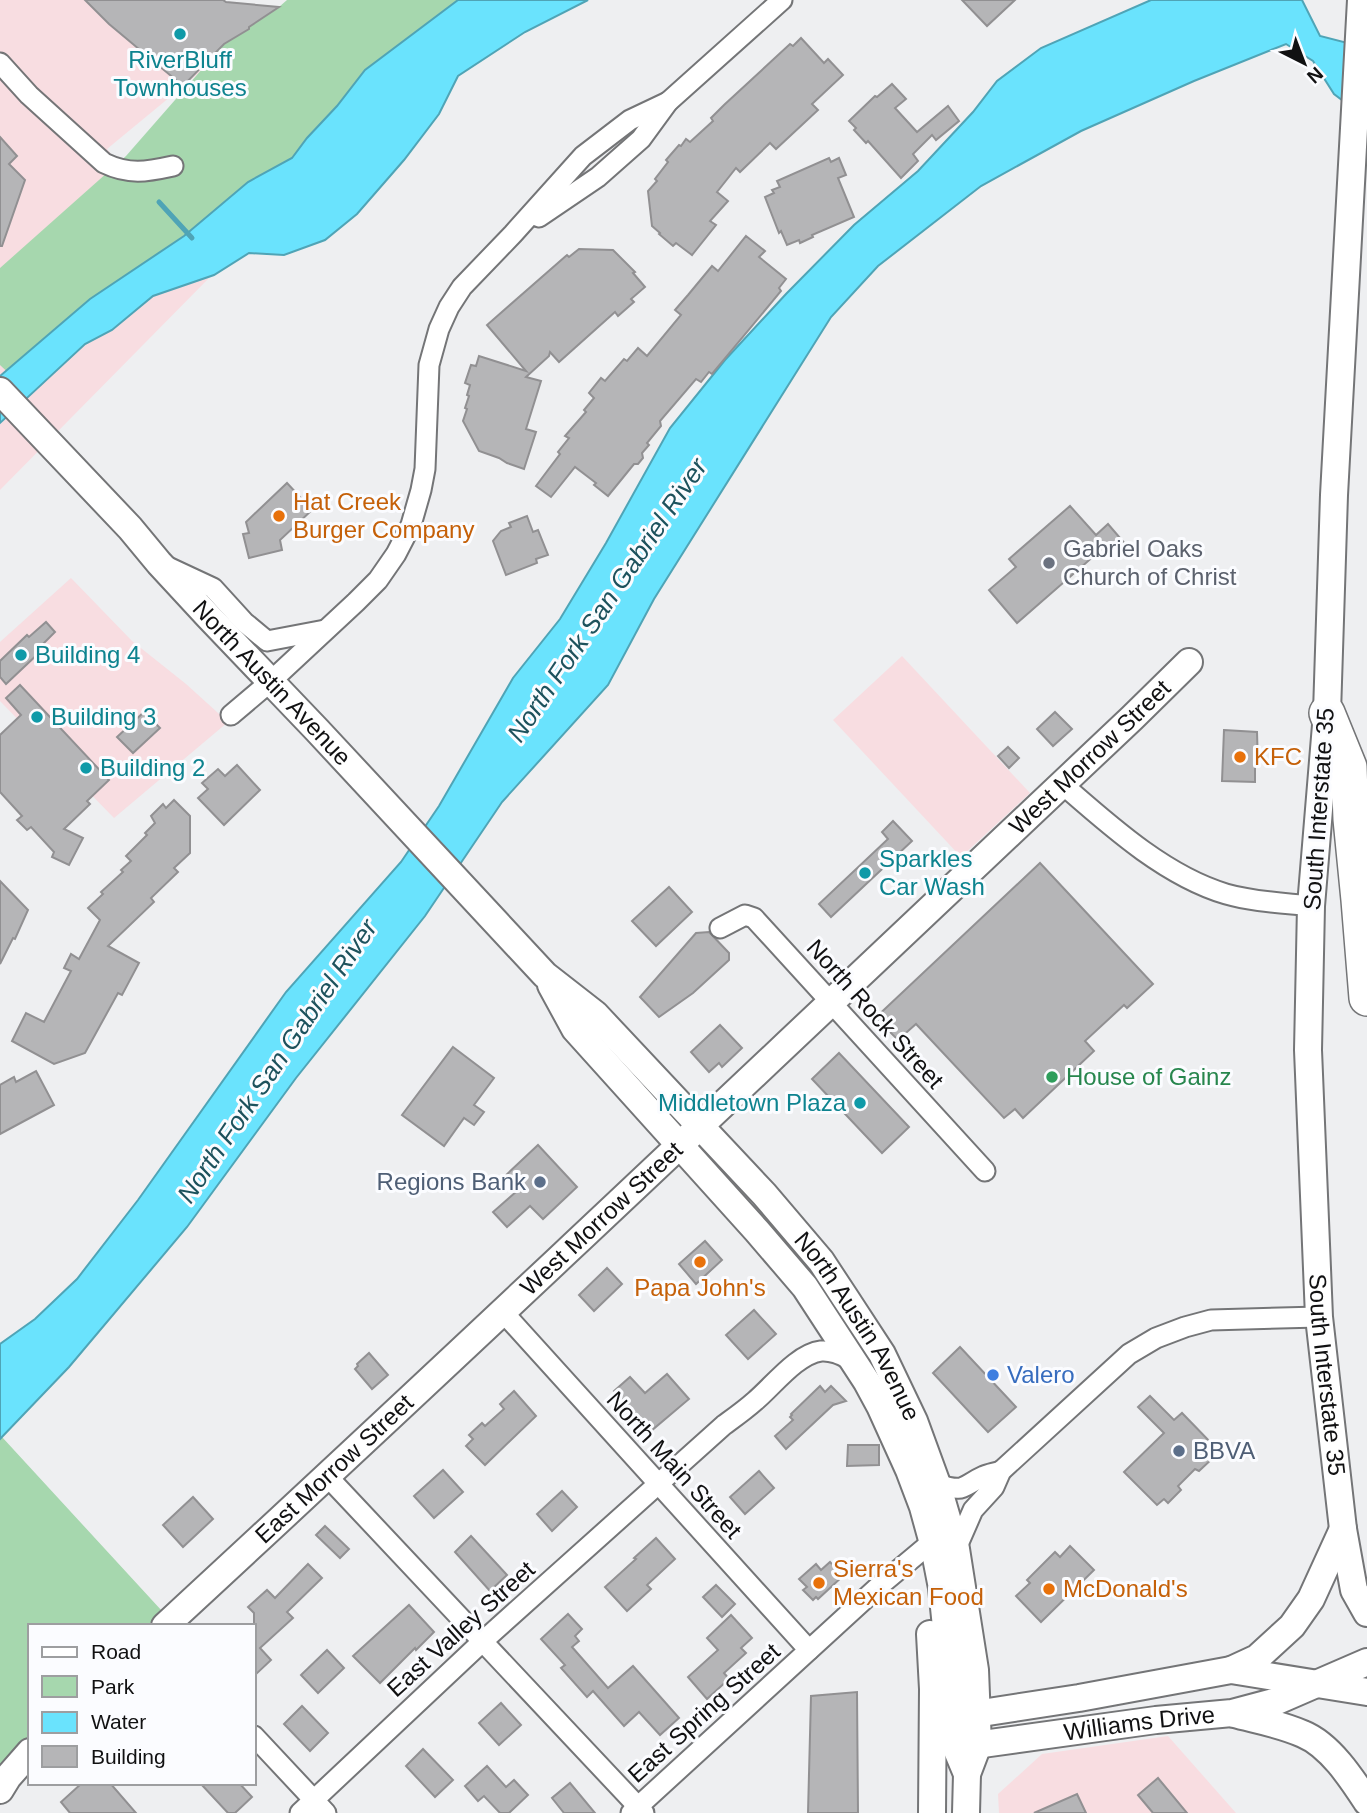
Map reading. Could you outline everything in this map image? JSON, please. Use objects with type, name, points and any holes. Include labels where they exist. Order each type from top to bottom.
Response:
[{"type":"highway","points":[[1327,713],[1349,767],[1367,998]]},
{"type":"main road","name":"South Interstate 35","points":[[1361,0],[1334,495],[1327,713],[1311,906],[1308,1050],[1319,1317],[1342,1529],[1354,1590],[1367,1613]]},
{"type":"main road","name":"North Austin Avenue","points":[[0,391],[131,528],[159,563],[545,975],[595,1014],[700,1125],[821,1261],[887,1365],[914,1421],[937,1484],[941,1546]]},
{"type":"main road","name":"West Morrow Street","points":[[502,1311],[1189,662]]},
{"type":"main road","name":"North Austin Avenue","points":[[545,975],[575,1029],[805,1287],[880,1406],[941,1546],[975,1670],[965,1715],[966,1813]]},
{"type":"main road","name":"East Morrow Street","points":[[167,1624],[502,1311]]},
{"type":"main road","points":[[1231,1670],[1256,1658],[1292,1626],[1311,1599],[1342,1529]]},
{"type":"main road","points":[[932,1813],[933,1689],[925,1570],[941,1546]]},
{"type":"main road","name":"Williams Drive","points":[[967,1746],[1156,1720],[1232,1713],[1277,1701],[1367,1662]]},
{"type":"main road","name":"Williams Drive","points":[[965,1715],[1079,1698],[1231,1670],[1367,1692]]},
{"type":"main road","points":[[1232,1713],[1306,1734],[1348,1773],[1367,1802]]},
{"type":"main road","points":[[0,1790],[28,1754]]},
{"type":"street","points":[[231,715],[378,580],[396,554],[411,525],[425,469],[428,371],[439,329],[462,287],[513,234],[598,177],[641,139],[668,102],[782,0]]},
{"type":"street","points":[[0,63],[29,95],[104,163],[132,172],[173,166]]},
{"type":"street","points":[[159,563],[213,588],[244,622],[267,641],[326,630]]},
{"type":"street","points":[[1062,784],[1102,819],[1176,873],[1224,893],[1262,902],[1311,906]]},
{"type":"street","name":"North Rock Street","points":[[720,928],[745,915],[754,918],[985,1171]]},
{"type":"street","name":"North Main Street","points":[[502,1311],[809,1650]]},
{"type":"street","points":[[941,1546],[994,1487],[1001,1471],[1129,1354],[1156,1338],[1211,1320],[1319,1317]]},
{"type":"street","name":"East Valley Street","points":[[313,1809],[482,1642],[800,1360],[811,1353],[823,1351],[835,1352],[853,1361]]},
{"type":"street","points":[[937,1484],[952,1489],[964,1488],[984,1476],[1001,1471]]},
{"type":"street","points":[[327,1476],[638,1811]]},
{"type":"street","name":"East Spring Street","points":[[638,1811],[878,1587],[941,1546]]},
{"type":"street","points":[[256,1738],[313,1809]]},
{"type":"shaded area","points":[[0,0],[223,0],[279,7],[107,149],[211,276],[0,490]]},
{"type":"shaded area","points":[[71,578],[132,641],[228,722],[114,818],[0,701],[0,642]]},
{"type":"shaded area","points":[[902,656],[1030,793],[961,857],[833,720]]},
{"type":"shaded area","points":[[1168,1736],[1236,1813],[999,1813],[998,1794],[1042,1754]]},
{"type":"green space","points":[[287,0],[458,0],[337,106],[292,158],[248,182],[18,382],[0,365],[0,268],[126,156],[224,44]]},
{"type":"green space","points":[[2,1437],[162,1611],[149,1624],[28,1624],[28,1744],[0,1771]]},
{"type":"water","points":[[458,0],[588,0],[525,32],[458,76],[439,114],[404,160],[357,214],[325,240],[284,255],[249,253],[214,275],[153,296],[112,330],[85,344],[0,423],[0,376],[90,299],[184,236],[248,182],[292,158],[365,70]]},
{"type":"water","name":"North Fork San Gabriel River","points":[[1151,0],[1302,0],[1320,36],[1367,48],[1367,119],[1334,94],[1313,61],[1286,44],[1081,131],[981,186],[878,266],[831,317],[654,599],[608,685],[502,802],[425,916],[296,1078],[187,1227],[69,1367],[0,1439],[0,1344],[35,1319],[77,1279],[138,1200],[286,992],[401,862],[439,806],[513,678],[560,619],[670,428],[725,360],[786,294],[854,225],[918,171],[973,112],[997,81],[1041,48]]},
{"type":"building","name":"RiverBluff Townhouses","points":[[85,0],[223,0],[279,7],[224,44],[183,86],[109,24]]},
{"type":"building","points":[[962,0],[1015,0],[987,26]]},
{"type":"building","points":[[801,38],[824,63],[828,59],[843,75],[812,104],[818,110],[776,149],[770,143],[740,172],[736,168],[717,192],[728,201],[710,221],[716,225],[692,255],[676,243],[673,246],[652,226],[648,191],[657,181],[655,179],[668,162],[666,160],[686,139],[690,142],[713,121],[711,118],[724,105],[790,44],[793,46]]},
{"type":"building","points":[[892,84],[906,99],[895,108],[917,132],[948,106],[959,121],[936,140],[932,135],[913,154],[918,161],[901,178],[868,141],[866,143],[854,130],[856,128],[849,121]]},
{"type":"building","points":[[0,137],[17,156],[9,164],[25,180],[2,246],[0,246]]},
{"type":"building","points":[[829,158],[831,162],[839,158],[846,175],[838,178],[854,217],[800,243],[799,240],[787,245],[781,231],[779,233],[765,197],[780,187],[777,181]]},
{"type":"building","points":[[746,236],[765,251],[759,257],[786,279],[779,288],[781,291],[712,374],[709,372],[701,382],[696,379],[660,421],[661,426],[647,443],[649,445],[638,464],[634,464],[608,496],[575,467],[551,497],[536,486],[560,454],[558,452],[569,438],[565,436],[586,412],[584,410],[594,398],[589,393],[601,378],[605,381],[624,359],[627,361],[638,348],[647,356],[681,315],[675,310],[712,266],[718,271]]},
{"type":"building","points":[[579,249],[613,250],[635,272],[633,273],[645,287],[631,299],[634,302],[618,316],[615,312],[559,362],[550,352],[526,377],[541,381],[526,429],[536,432],[524,469],[479,451],[463,421],[470,385],[465,383],[471,365],[476,366],[479,356],[526,371],[487,325],[567,255],[569,257]]},
{"type":"building","name":"Hat Creek Burger Company","points":[[287,483],[312,510],[280,540],[282,550],[249,558],[243,534],[249,533],[246,522]]},
{"type":"building","name":"Gabriel Oaks Church of Christ","points":[[1070,506],[1096,535],[1108,524],[1126,545],[1112,557],[1103,548],[1017,623],[989,590],[1016,567],[1009,559]]},
{"type":"building","points":[[527,516],[533,532],[538,530],[548,555],[536,559],[537,563],[506,575],[493,541],[501,531],[511,527],[509,523]]},
{"type":"building","name":"Building 4","points":[[46,622],[55,632],[40,647],[42,650],[6,684],[0,677],[0,661],[27,635],[29,637]]},
{"type":"building","points":[[20,685],[109,780],[87,801],[90,804],[64,829],[83,838],[69,865],[52,857],[54,852],[31,827],[27,830],[17,820],[22,816],[0,792],[0,735],[21,715],[6,698]]},
{"type":"building","points":[[144,712],[160,728],[133,753],[117,737]]},
{"type":"building","points":[[1055,712],[1072,729],[1053,746],[1037,729]]},
{"type":"building","name":"KFC","points":[[1224,730],[1257,732],[1258,765],[1255,765],[1255,782],[1222,781]]},
{"type":"building","points":[[1008,747],[1019,758],[1009,768],[998,756]]},
{"type":"building","points":[[237,765],[260,790],[224,825],[198,798],[208,789],[202,783],[218,769],[225,776]]},
{"type":"building","points":[[174,800],[190,816],[190,853],[174,868],[178,872],[151,898],[154,902],[108,946],[139,963],[122,995],[118,993],[85,1053],[54,1064],[12,1041],[26,1013],[44,1022],[71,971],[64,968],[71,954],[79,959],[100,920],[88,908],[131,861],[126,856],[155,823],[151,816],[163,804],[166,808]]},
{"type":"building","name":"Sparkles Car Wash","points":[[893,821],[912,841],[831,917],[819,904],[888,839],[882,832]]},
{"type":"building","points":[[1040,863],[1153,984],[1127,1008],[1124,1005],[1085,1041],[1094,1051],[1023,1118],[1015,1109],[1004,1118],[916,1024],[898,1040],[887,1029],[882,1033],[871,1022]]},
{"type":"building","points":[[0,881],[28,910],[0,964]]},
{"type":"building","points":[[669,887],[692,912],[656,946],[632,921]]},
{"type":"building","points":[[709,932],[729,953],[729,960],[693,993],[659,1017],[640,997],[696,933]]},
{"type":"building","points":[[720,1025],[742,1048],[722,1067],[719,1063],[709,1072],[691,1052]]},
{"type":"building","points":[[453,1047],[494,1078],[474,1105],[484,1112],[474,1125],[464,1118],[444,1146],[402,1115]]},
{"type":"building","name":"Middletown Plaza","points":[[839,1053],[909,1127],[882,1153],[812,1079]]},
{"type":"building","points":[[36,1071],[54,1105],[0,1134],[0,1085],[14,1077],[16,1082]]},
{"type":"building","name":"Regions Bank","points":[[538,1145],[577,1187],[543,1219],[530,1206],[507,1227],[493,1212],[517,1191],[504,1177]]},
{"type":"building","name":"Papa John's","points":[[705,1241],[722,1260],[696,1284],[679,1264]]},
{"type":"building","points":[[607,1268],[622,1284],[594,1311],[579,1295]]},
{"type":"building","points":[[754,1310],[776,1334],[748,1359],[726,1335]]},
{"type":"building","name":"Valero","points":[[960,1347],[1016,1407],[988,1432],[933,1373]]},
{"type":"building","points":[[369,1353],[388,1375],[372,1389],[355,1369]]},
{"type":"building","points":[[667,1374],[689,1399],[651,1431],[614,1391],[630,1377],[645,1393]]},
{"type":"building","points":[[820,1386],[825,1392],[831,1386],[846,1401],[833,1405],[786,1449],[775,1436],[793,1420],[791,1414]]},
{"type":"building","points":[[514,1391],[536,1416],[485,1465],[466,1446],[473,1439],[469,1435],[482,1423],[485,1426],[504,1409],[500,1404]]},
{"type":"building","name":"BBVA","points":[[1150,1396],[1174,1420],[1182,1413],[1216,1448],[1210,1454],[1213,1458],[1199,1471],[1195,1469],[1178,1486],[1181,1490],[1168,1503],[1164,1499],[1157,1505],[1124,1472],[1164,1433],[1138,1407]]},
{"type":"building","points":[[848,1445],[879,1445],[879,1465],[847,1466]]},
{"type":"building","points":[[443,1470],[463,1492],[434,1518],[414,1496]]},
{"type":"building","points":[[759,1471],[774,1488],[745,1514],[730,1497]]},
{"type":"building","points":[[562,1491],[577,1507],[552,1531],[537,1514]]},
{"type":"building","points":[[193,1497],[213,1519],[183,1547],[163,1525]]},
{"type":"building","points":[[325,1526],[349,1549],[340,1558],[316,1535]]},
{"type":"building","points":[[471,1536],[507,1575],[490,1591],[455,1552]]},
{"type":"building","points":[[656,1538],[675,1559],[647,1585],[651,1589],[627,1611],[605,1587]]},
{"type":"building","name":"McDonald's","points":[[1070,1546],[1094,1570],[1041,1622],[1016,1596],[1030,1583],[1027,1580],[1055,1552],[1060,1557]]},
{"type":"building","name":"Sierra's Mexican Food","points":[[830,1562],[843,1576],[818,1599],[816,1597],[813,1600],[803,1590],[807,1587],[799,1579],[816,1564],[821,1570]]},
{"type":"building","points":[[308,1564],[322,1578],[287,1612],[293,1618],[260,1648],[271,1660],[256,1674],[256,1624],[254,1613],[248,1607],[267,1590],[275,1598]]},
{"type":"building","points":[[716,1585],[735,1604],[722,1617],[703,1597]]},
{"type":"building","points":[[409,1605],[434,1632],[380,1683],[353,1656]]},
{"type":"building","points":[[568,1614],[582,1629],[575,1636],[579,1641],[572,1647],[608,1688],[633,1666],[679,1718],[660,1735],[639,1712],[624,1726],[593,1691],[587,1697],[561,1668],[565,1665],[541,1639]]},
{"type":"building","points":[[731,1615],[752,1638],[741,1648],[746,1653],[724,1673],[729,1679],[707,1699],[688,1677],[718,1650],[707,1638]]},
{"type":"building","points":[[327,1650],[344,1668],[318,1693],[301,1675]]},
{"type":"building","points":[[857,1692],[858,1813],[808,1813],[811,1696]]},
{"type":"building","points":[[501,1703],[521,1725],[499,1745],[479,1723]]},
{"type":"building","points":[[302,1706],[328,1733],[310,1751],[284,1724]]},
{"type":"building","points":[[423,1749],[453,1780],[435,1797],[406,1766]]},
{"type":"building","points":[[487,1766],[506,1787],[514,1780],[528,1795],[509,1813],[500,1813],[484,1796],[478,1801],[465,1786]]},
{"type":"building","points":[[1158,1778],[1187,1813],[1153,1813],[1138,1795]]},
{"type":"building","points":[[570,1783],[595,1813],[564,1813],[552,1798]]},
{"type":"building","points":[[80,1785],[112,1785],[136,1813],[70,1813],[61,1802]]},
{"type":"building","points":[[202,1785],[241,1785],[252,1797],[235,1813],[228,1813]]},
{"type":"building","points":[[1077,1794],[1086,1813],[1034,1813]]},
{"type":"waterway","points":[[159,202],[192,238]]},
{"type":"place","name":"RiverBluff Townhouses","points":[[180,34]]},
{"type":"place","name":"Hat Creek Burger Company","points":[[279,516]]},
{"type":"place","name":"Gabriel Oaks Church of Christ","points":[[1049,563]]},
{"type":"place","name":"Building 4","points":[[21,655]]},
{"type":"place","name":"Building 3","points":[[37,717]]},
{"type":"place","name":"KFC","points":[[1240,757]]},
{"type":"place","name":"Building 2","points":[[86,768]]},
{"type":"place","name":"Sparkles Car Wash","points":[[865,873]]},
{"type":"place","name":"House of Gainz","points":[[1052,1077]]},
{"type":"place","name":"Middletown Plaza","points":[[860,1103]]},
{"type":"place","name":"Regions Bank","points":[[540,1182]]},
{"type":"place","name":"Papa John's","points":[[700,1262]]},
{"type":"place","name":"Valero","points":[[993,1375]]},
{"type":"place","name":"BBVA","points":[[1179,1451]]},
{"type":"place","name":"Sierra's Mexican Food","points":[[819,1583]]},
{"type":"place","name":"McDonald's","points":[[1049,1589]]}]
